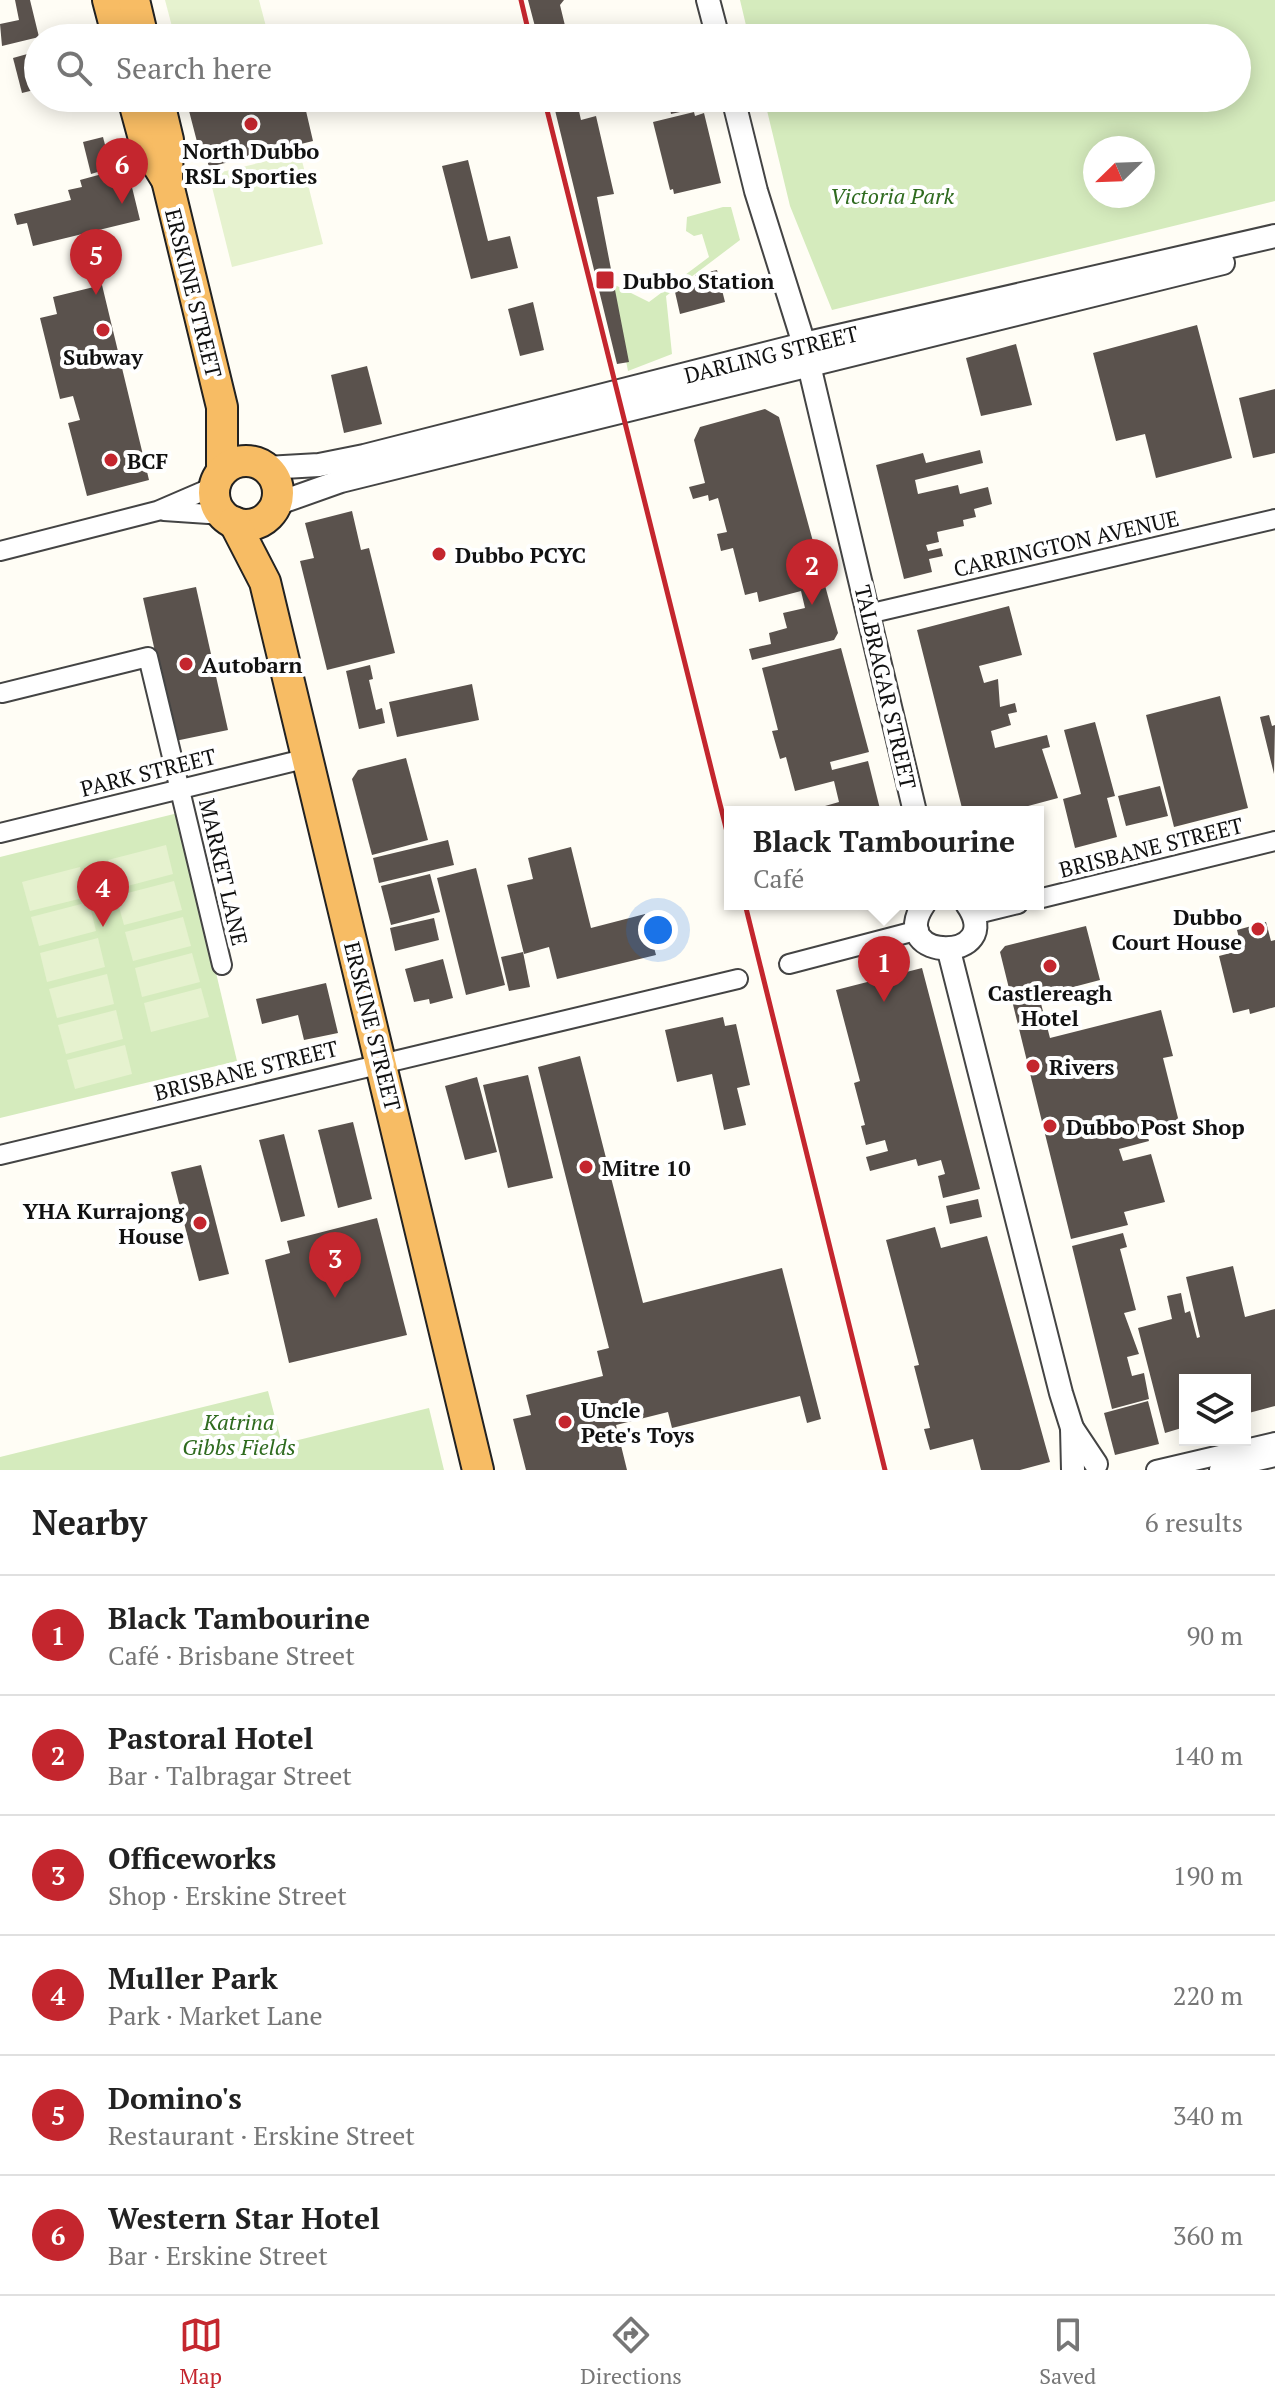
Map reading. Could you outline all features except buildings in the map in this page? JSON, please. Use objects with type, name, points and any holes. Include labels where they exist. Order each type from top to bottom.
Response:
[{"type":"highway","points":[[108,0],[114,24]]},
{"type":"highway","points":[[134,0],[140,24]]},
{"type":"highway","name":"ERSKINE STREET","points":[[137,112],[146,146],[167,180]]},
{"type":"highway","name":"ERSKINE STREET","points":[[161,112],[168,140],[167,180],[222,407],[219,478]]},
{"type":"highway","name":"ERSKINE STREET","points":[[222,407],[260,465]]},
{"type":"highway","points":[[237,462],[260,465],[277,485],[273,509],[254,524],[228,518],[214,496],[219,478],[237,462]]},
{"type":"highway","name":"ERSKINE STREET","points":[[265,582],[273,509]]},
{"type":"highway","name":"ERSKINE STREET","points":[[228,518],[265,582],[478,1470]]},
{"type":"street","points":[[708,0],[714,24]]},
{"type":"street","name":"TALBRAGAR STREET","points":[[736,112],[756,191],[806,355],[914,806]]},
{"type":"street","name":"DARLING STREET","points":[[273,509],[341,481],[806,355],[1275,236]]},
{"type":"street","name":"DARLING STREET","points":[[260,465],[319,465],[1275,251]]},
{"type":"street","points":[[0,551],[157,511],[219,478]]},
{"type":"street","points":[[157,511],[228,518]]},
{"type":"street","name":"CARRINGTON AVENUE","points":[[868,614],[1275,519]]},
{"type":"street","name":"MARKET LANE","points":[[2,693],[148,657],[222,965]]},
{"type":"street","name":"PARK STREET","points":[[0,833],[308,758]]},
{"type":"street","name":"BRISBANE STREET","points":[[1044,898],[1275,841]]},
{"type":"street","points":[[921,910],[919,930],[933,948],[949,951],[966,942],[974,925],[970,910]]},
{"type":"street","points":[[789,964],[919,930]]},
{"type":"street","points":[[949,951],[1072,1428],[1088,1469]]},
{"type":"street","name":"BRISBANE STREET","points":[[0,1155],[738,979]]},
{"type":"street","points":[[1156,1470],[1275,1442]]},
{"type":"street","points":[[1219,1470],[1275,1457]]},
{"type":"green space","points":[[165,0],[259,0],[265,24],[171,24]]},
{"type":"green space","name":"Victoria Park","points":[[740,0],[1275,0],[1275,201],[832,310],[790,206],[767,112],[1251,112],[1251,24],[746,24]]},
{"type":"green space","points":[[300,153],[323,244],[232,267],[209,175]]},
{"type":"green space","points":[[731,207],[740,240],[666,296],[672,354],[628,371],[611,283],[649,302],[709,257],[702,234],[694,236],[686,231],[687,217]]},
{"type":"green space","points":[[178,813],[237,1061],[0,1118],[0,857]]},
{"type":"green space","points":[[166,845],[173,874],[116,889],[108,860]]},
{"type":"green space","points":[[80,867],[87,897],[30,911],[22,882]]},
{"type":"green space","points":[[174,881],[182,910],[124,925],[116,896]]},
{"type":"green space","points":[[89,902],[96,931],[39,946],[31,917]]},
{"type":"green space","points":[[183,917],[191,946],[133,961],[125,932]]},
{"type":"green space","points":[[98,938],[105,967],[47,982],[40,953]]},
{"type":"green space","points":[[192,953],[200,982],[142,997],[135,968]]},
{"type":"green space","points":[[107,974],[114,1004],[57,1018],[49,989]]},
{"type":"green space","points":[[201,988],[209,1017],[151,1032],[144,1003]]},
{"type":"green space","points":[[116,1010],[123,1039],[66,1054],[58,1025]]},
{"type":"green space","points":[[125,1045],[132,1074],[75,1089],[67,1060]]},
{"type":"green space","name":"Katrina Gibbs Fields","points":[[268,1391],[282,1444],[429,1408],[444,1470],[0,1470],[0,1457]]},
{"type":"railway","points":[[521,0],[527,24]]},
{"type":"railway","points":[[547,112],[724,820]]},
{"type":"railway","points":[[746,910],[885,1470]]},
{"type":"place","name":"North Dubbo RSL Sporties","points":[[251,124]]},
{"type":"place","name":"Western Star Hotel","points":[[122,204]]},
{"type":"place","name":"Dubbo Station","points":[[605,280]]},
{"type":"place","name":"Domino's","points":[[96,295]]},
{"type":"place","name":"Subway","points":[[103,330]]},
{"type":"place","name":"BCF","points":[[111,460]]},
{"type":"place","name":"Dubbo PCYC","points":[[439,554]]},
{"type":"place","name":"Pastoral Hotel","points":[[812,605]]},
{"type":"place","name":"Autobarn","points":[[186,664]]},
{"type":"place","name":"Muller Park","points":[[103,927]]},
{"type":"place","name":"Dubbo Court House","points":[[1258,929]]},
{"type":"place","name":"Castlereagh Hotel","points":[[1050,966]]},
{"type":"place","name":"Black Tambourine","points":[[884,1002]]},
{"type":"place","name":"Rivers","points":[[1033,1066]]},
{"type":"place","name":"Dubbo Post Shop","points":[[1050,1126]]},
{"type":"place","name":"Mitre 10","points":[[586,1167]]},
{"type":"place","name":"YHA Kurrajong House","points":[[200,1223]]},
{"type":"place","name":"Officeworks","points":[[335,1298]]},
{"type":"place","name":"Uncle Pete's Toys","points":[[565,1422]]}]
